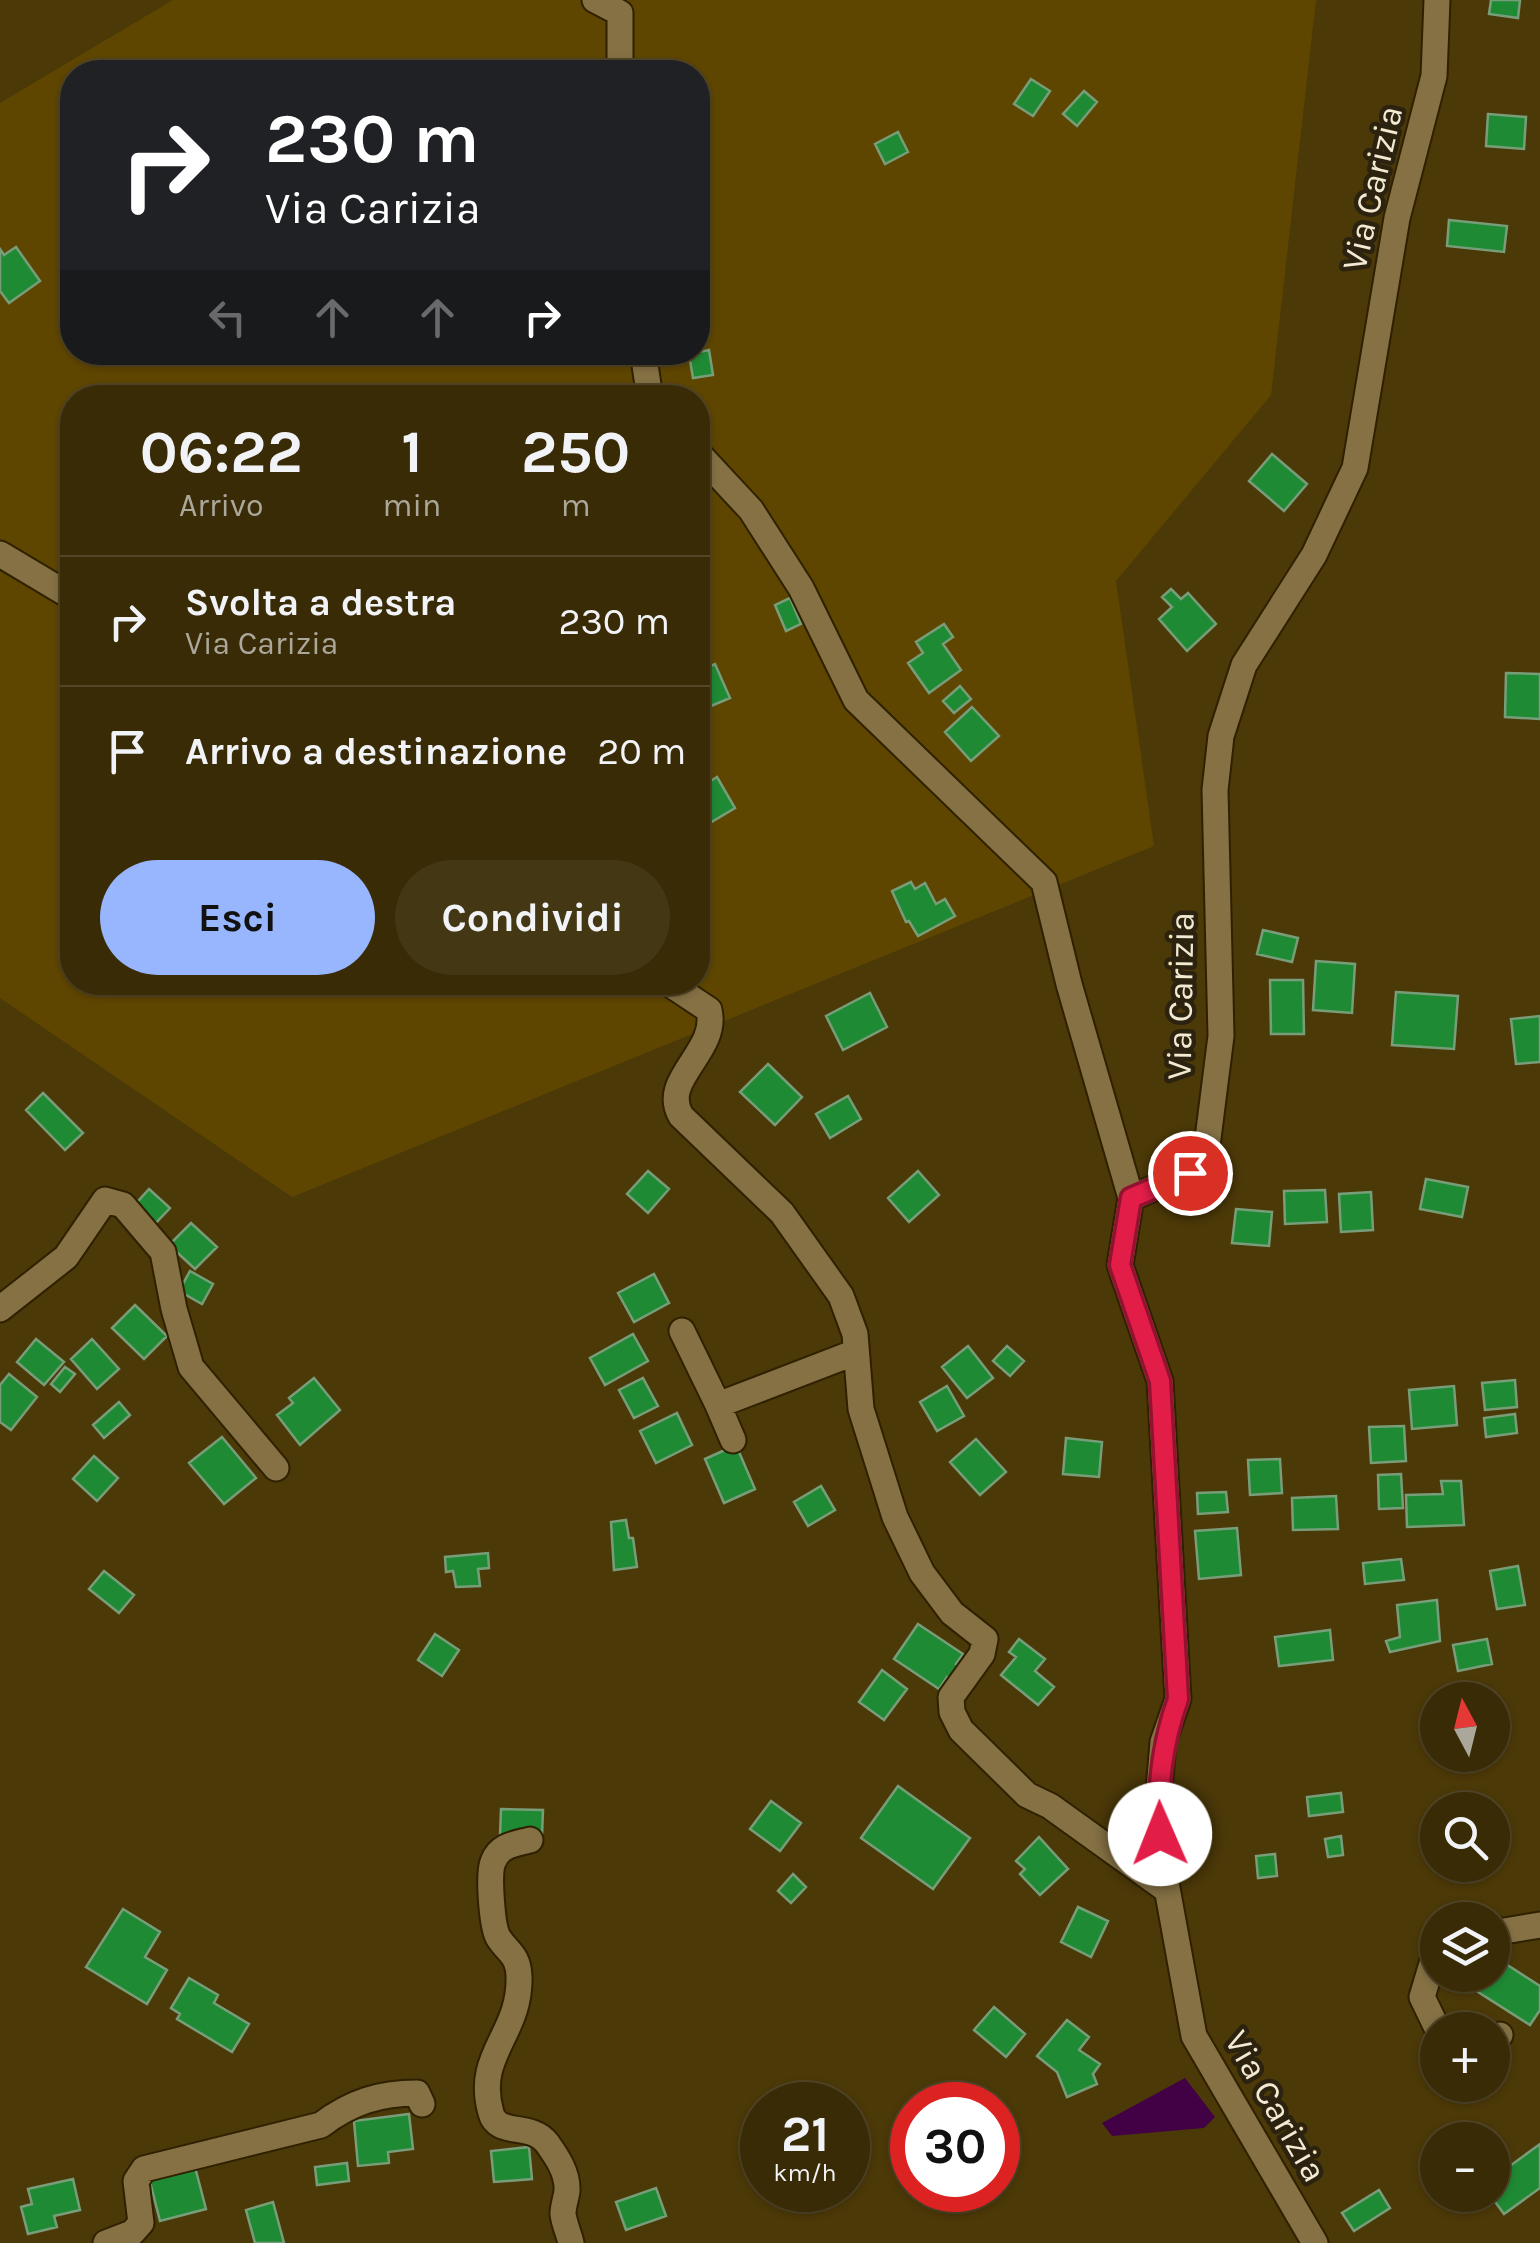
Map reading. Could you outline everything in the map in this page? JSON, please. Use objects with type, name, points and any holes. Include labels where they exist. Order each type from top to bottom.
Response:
[{"type":"street","points":[[595,0],[620,13],[620,60]]},
{"type":"street","name":"Via Carizia","points":[[1316,2243],[1194,2036],[1167,1890],[1158,1802],[1163,1742],[1178,1699],[1160,1381],[1120,1265],[1131,1198],[1190,1173],[1206,1154],[1221,1036],[1215,790],[1221,736],[1244,665],[1314,555],[1355,468],[1397,218],[1434,76],[1437,0]]},
{"type":"street","points":[[710,465],[752,510],[801,588],[856,700],[1044,882],[1131,1198]]},
{"type":"street","points":[[0,554],[60,589]]},
{"type":"street","points":[[686,995],[709,1010],[711,1020],[706,1044],[678,1084],[674,1104],[681,1116],[792,1227],[841,1296],[855,1334],[860,1409],[895,1517],[922,1573],[952,1613],[985,1640],[982,1654],[952,1698],[952,1712],[960,1730],[1026,1795],[1050,1806],[1167,1890]]},
{"type":"street","points":[[0,1309],[66,1257],[105,1200],[123,1206],[163,1252],[191,1368],[276,1468]]},
{"type":"street","points":[[682,1332],[734,1440]]},
{"type":"street","points":[[718,1405],[856,1352]]},
{"type":"street","points":[[530,1840],[502,1848],[491,1870],[498,1937],[516,1958],[519,1984],[508,2032],[488,2064],[486,2089],[493,2120],[500,2126],[530,2130],[544,2138],[560,2164],[567,2186],[563,2216],[572,2243]]},
{"type":"street","points":[[106,2243],[132,2234],[141,2223],[136,2181],[144,2169],[321,2124],[365,2099],[418,2094],[422,2104]]},
{"type":"shaded area","points":[[173,0],[1316,0],[1271,395],[1116,581],[1154,846],[292,1197],[0,998],[0,103],[60,67],[60,365],[710,365],[710,60],[72,60]]},
{"type":"shaded area","points":[[1185,2078],[1215,2117],[1204,2128],[1112,2136],[1102,2123]]},
{"type":"building","points":[[1491,0],[1520,0],[1518,18],[1489,14]]},
{"type":"building","points":[[1031,79],[1050,91],[1033,116],[1014,104]]},
{"type":"building","points":[[1084,91],[1097,102],[1077,126],[1063,114]]},
{"type":"building","points":[[1488,114],[1526,117],[1524,149],[1486,146]]},
{"type":"building","points":[[898,132],[908,152],[885,164],[875,144]]},
{"type":"building","points":[[1449,220],[1507,226],[1504,252],[1447,246]]},
{"type":"building","points":[[16,247],[40,281],[9,303],[0,291],[0,249],[4,255]]},
{"type":"building","points":[[710,356],[713,375],[693,378],[691,365],[710,365]]},
{"type":"building","points":[[1272,454],[1307,484],[1284,511],[1249,481]]},
{"type":"building","points":[[1171,589],[1181,599],[1188,593],[1216,624],[1187,651],[1159,619],[1172,607],[1162,597]]},
{"type":"building","points":[[790,598],[801,624],[786,631],[775,605]]},
{"type":"building","points":[[944,624],[953,637],[943,644],[961,670],[929,693],[908,663],[923,653],[916,642]]},
{"type":"building","points":[[715,664],[730,698],[711,706],[710,703],[710,666]]},
{"type":"building","points":[[1506,673],[1540,674],[1540,719],[1505,717]]},
{"type":"building","points":[[960,686],[971,699],[954,713],[943,701]]},
{"type":"building","points":[[972,707],[999,736],[971,761],[945,732]]},
{"type":"building","points":[[717,777],[735,808],[710,823],[710,781]]},
{"type":"building","points":[[911,882],[915,889],[925,883],[936,904],[945,899],[955,916],[918,936],[906,922],[892,891]]},
{"type":"building","points":[[1263,930],[1298,938],[1292,962],[1257,954]]},
{"type":"building","points":[[1316,961],[1355,964],[1352,1013],[1313,1010]]},
{"type":"building","points":[[1270,980],[1303,980],[1304,1034],[1271,1034]]},
{"type":"building","points":[[1396,992],[1458,996],[1454,1049],[1392,1045]]},
{"type":"building","points":[[870,993],[887,1027],[843,1050],[826,1016]]},
{"type":"building","points":[[1540,1016],[1540,1062],[1516,1064],[1511,1019]]},
{"type":"building","points":[[768,1064],[802,1097],[775,1125],[740,1092]]},
{"type":"building","points":[[43,1093],[83,1133],[65,1150],[26,1110]]},
{"type":"building","points":[[848,1096],[861,1119],[830,1138],[816,1114]]},
{"type":"building","points":[[648,1171],[669,1189],[648,1213],[627,1194]]},
{"type":"building","points":[[918,1171],[939,1195],[909,1222],[888,1198]]},
{"type":"building","points":[[1426,1179],[1468,1187],[1462,1217],[1420,1209]]},
{"type":"building","points":[[149,1189],[170,1208],[151,1228],[131,1209]]},
{"type":"building","points":[[1325,1190],[1327,1222],[1285,1224],[1284,1191]]},
{"type":"building","points":[[1371,1192],[1373,1230],[1341,1232],[1339,1194]]},
{"type":"building","points":[[1236,1209],[1272,1212],[1269,1246],[1232,1243]]},
{"type":"building","points":[[191,1223],[217,1247],[195,1269],[169,1245]]},
{"type":"building","points":[[190,1271],[213,1284],[202,1304],[179,1291]]},
{"type":"building","points":[[654,1274],[669,1303],[634,1322],[618,1293]]},
{"type":"building","points":[[135,1305],[167,1336],[144,1359],[112,1328]]},
{"type":"building","points":[[633,1334],[648,1361],[605,1385],[590,1358]]},
{"type":"building","points":[[36,1339],[64,1362],[44,1385],[17,1362]]},
{"type":"building","points":[[92,1339],[119,1369],[97,1389],[71,1359]]},
{"type":"building","points":[[968,1346],[993,1378],[967,1398],[942,1367]]},
{"type":"building","points":[[1007,1346],[1024,1361],[1010,1376],[993,1361]]},
{"type":"building","points":[[65,1367],[75,1374],[60,1392],[51,1384]]},
{"type":"building","points":[[9,1374],[37,1397],[11,1430],[0,1422],[0,1385]]},
{"type":"building","points":[[314,1378],[340,1410],[300,1445],[277,1415],[293,1403],[289,1398]]},
{"type":"building","points":[[643,1378],[658,1406],[634,1418],[619,1390]]},
{"type":"building","points":[[1515,1380],[1517,1407],[1485,1410],[1482,1383]]},
{"type":"building","points":[[947,1386],[964,1416],[937,1431],[920,1402]]},
{"type":"building","points":[[1454,1386],[1457,1425],[1412,1429],[1409,1390]]},
{"type":"building","points":[[119,1402],[130,1415],[104,1438],[93,1425]]},
{"type":"building","points":[[677,1413],[692,1445],[656,1463],[640,1431]]},
{"type":"building","points":[[1515,1414],[1517,1433],[1486,1437],[1484,1418]]},
{"type":"building","points":[[1404,1426],[1406,1461],[1371,1463],[1369,1427]]},
{"type":"building","points":[[222,1437],[256,1478],[224,1504],[189,1463]]},
{"type":"building","points":[[1066,1438],[1102,1442],[1099,1477],[1063,1474]]},
{"type":"building","points":[[976,1439],[1006,1472],[980,1495],[950,1462]]},
{"type":"building","points":[[736,1445],[755,1489],[724,1503],[705,1459]]},
{"type":"building","points":[[94,1456],[118,1478],[97,1501],[73,1479]]},
{"type":"building","points":[[1280,1459],[1282,1493],[1250,1495],[1248,1460]]},
{"type":"building","points":[[1401,1474],[1403,1508],[1379,1509],[1378,1475]]},
{"type":"building","points":[[1441,1481],[1461,1481],[1464,1525],[1407,1527],[1406,1495],[1443,1494]]},
{"type":"building","points":[[821,1486],[835,1510],[808,1526],[794,1502]]},
{"type":"building","points":[[1226,1492],[1228,1512],[1198,1514],[1197,1493]]},
{"type":"building","points":[[1336,1496],[1338,1529],[1293,1530],[1292,1498]]},
{"type":"building","points":[[626,1520],[637,1567],[614,1570],[611,1522]]},
{"type":"building","points":[[1237,1528],[1241,1575],[1199,1579],[1195,1531]]},
{"type":"building","points":[[488,1553],[489,1568],[478,1569],[480,1586],[456,1587],[453,1571],[446,1572],[445,1557]]},
{"type":"building","points":[[1401,1559],[1404,1580],[1365,1584],[1363,1563]]},
{"type":"building","points":[[1518,1566],[1525,1605],[1497,1609],[1490,1571]]},
{"type":"building","points":[[104,1571],[134,1595],[119,1613],[89,1589]]},
{"type":"building","points":[[1437,1600],[1440,1641],[1390,1652],[1386,1641],[1400,1637],[1397,1605]]},
{"type":"building","points":[[918,1624],[963,1654],[956,1664],[966,1671],[957,1684],[947,1677],[939,1689],[894,1659]]},
{"type":"building","points":[[1330,1630],[1333,1660],[1279,1666],[1275,1637]]},
{"type":"building","points":[[435,1634],[459,1650],[442,1676],[418,1660]]},
{"type":"building","points":[[1019,1639],[1045,1659],[1035,1671],[1054,1687],[1038,1705],[1001,1675],[1016,1657],[1009,1652]]},
{"type":"building","points":[[1487,1639],[1492,1664],[1458,1671],[1453,1645]]},
{"type":"building","points":[[882,1670],[907,1689],[884,1720],[859,1702]]},
{"type":"building","points":[[898,1786],[970,1838],[933,1889],[861,1838]]},
{"type":"building","points":[[1341,1793],[1343,1812],[1309,1816],[1307,1797]]},
{"type":"building","points":[[771,1801],[801,1823],[780,1851],[750,1829]]},
{"type":"building","points":[[501,1809],[543,1810],[542,1836],[500,1836]]},
{"type":"building","points":[[1341,1836],[1343,1855],[1328,1857],[1325,1839]]},
{"type":"building","points":[[1039,1837],[1068,1869],[1040,1895],[1020,1874],[1025,1869],[1016,1861]]},
{"type":"building","points":[[1275,1854],[1277,1876],[1258,1878],[1256,1856]]},
{"type":"building","points":[[793,1874],[806,1887],[791,1903],[778,1891]]},
{"type":"building","points":[[1078,1907],[1108,1921],[1091,1957],[1061,1942]]},
{"type":"building","points":[[123,1909],[160,1932],[145,1957],[167,1970],[147,2004],[86,1967]]},
{"type":"building","points":[[1510,1967],[1540,1986],[1540,2010],[1530,2025],[1478,1992],[1510,1992]]},
{"type":"building","points":[[189,1978],[218,1995],[214,2003],[249,2024],[232,2052],[177,2019],[180,2014],[171,2008]]},
{"type":"building","points":[[994,2007],[1025,2034],[1006,2057],[974,2030]]},
{"type":"building","points":[[1067,2020],[1089,2037],[1079,2050],[1100,2064],[1093,2074],[1097,2084],[1067,2097],[1057,2072],[1037,2056]]},
{"type":"building","points":[[409,2114],[413,2149],[388,2152],[389,2163],[358,2166],[354,2121]]},
{"type":"building","points":[[1540,2144],[1540,2188],[1510,2210],[1510,2166]]},
{"type":"building","points":[[529,2147],[532,2179],[494,2182],[491,2151]]},
{"type":"building","points":[[347,2163],[349,2181],[317,2185],[315,2167]]},
{"type":"building","points":[[195,2167],[206,2209],[160,2221],[149,2178]]},
{"type":"building","points":[[73,2179],[80,2210],[54,2216],[57,2227],[28,2234],[21,2207],[32,2204],[28,2189]]},
{"type":"building","points":[[656,2188],[666,2216],[626,2230],[616,2202]]},
{"type":"building","points":[[1379,2190],[1390,2208],[1354,2231],[1342,2213]]},
{"type":"building","points":[[273,2202],[284,2243],[255,2243],[246,2210]]},
{"type":"route","points":[[1160,1834],[1158,1802],[1163,1742],[1178,1699],[1160,1381],[1120,1265],[1131,1198],[1190,1173]]}]
